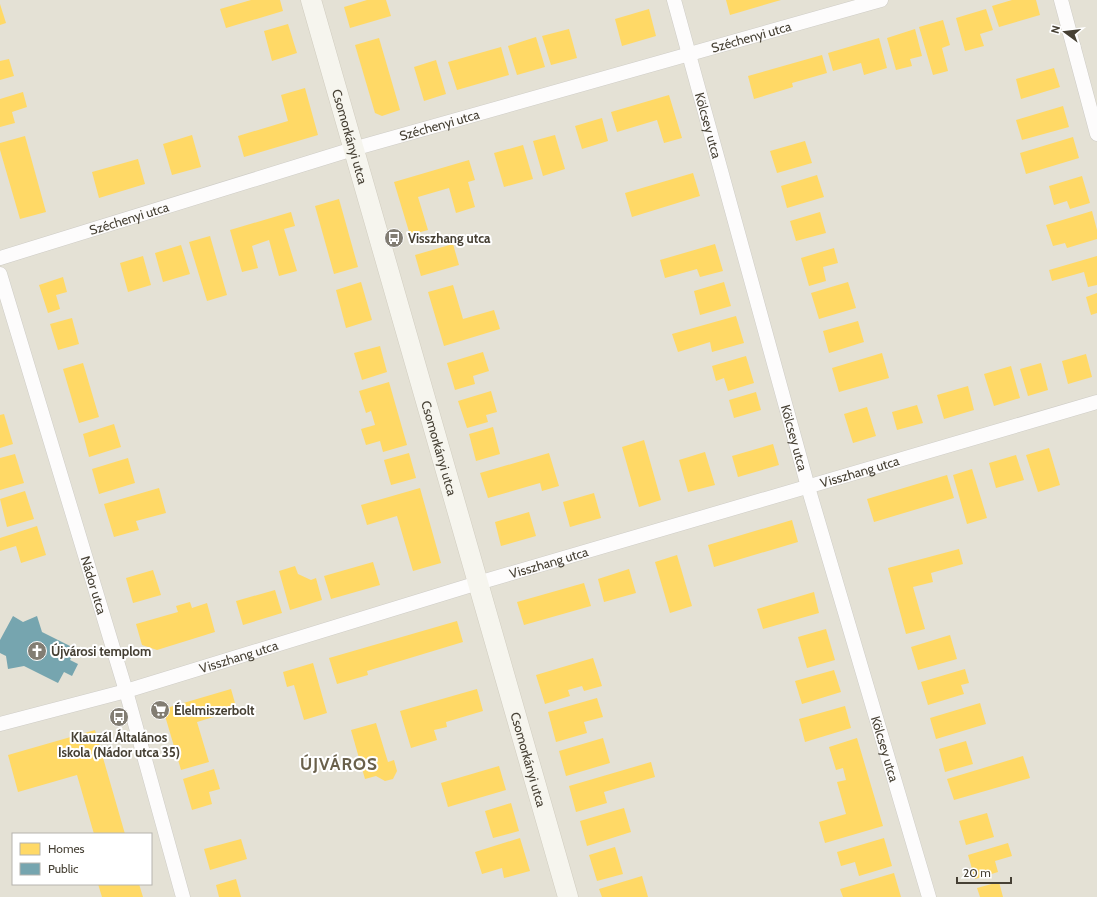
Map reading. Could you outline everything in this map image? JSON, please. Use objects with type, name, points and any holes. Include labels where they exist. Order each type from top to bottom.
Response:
[{"type":"street","name":"Csomorkányi utca","points":[[311,0],[568,897]]},
{"type":"street","name":"Kölcsey utca","points":[[674,0],[808,487],[929,897]]},
{"type":"street","name":"Széchenyi utca","points":[[0,258],[353,149],[881,0]]},
{"type":"street","points":[[1061,0],[1097,134]]},
{"type":"street","name":"Nádor utca","points":[[0,274],[126,691],[183,897]]},
{"type":"street","name":"Visszhang utca","points":[[0,724],[126,691],[478,583],[1097,402]]},
{"type":"shaded area","points":[[0,0],[1097,0],[1097,897],[0,897]]},
{"type":"building: Homes","points":[[251,0],[280,0],[283,11],[226,28],[220,9]]},
{"type":"building: Homes","points":[[367,0],[386,0],[391,16],[350,28],[344,7]]},
{"type":"building: Homes","points":[[726,0],[781,0],[730,15]]},
{"type":"building: Homes","points":[[1012,0],[1036,0],[1040,15],[999,27],[992,6]]},
{"type":"building: Homes","points":[[0,4],[6,23],[0,25]]},
{"type":"building: Homes","points":[[649,9],[656,36],[622,46],[615,19]]},
{"type":"building: Homes","points":[[986,9],[993,30],[980,34],[984,46],[965,51],[956,18]]},
{"type":"building: Homes","points":[[943,20],[950,45],[942,48],[948,71],[933,75],[919,27]]},
{"type":"building: Homes","points":[[288,24],[297,53],[272,61],[264,31]]},
{"type":"building: Homes","points":[[569,29],[577,58],[551,65],[542,36]]},
{"type":"building: Homes","points":[[915,29],[922,56],[910,59],[912,66],[896,70],[887,38]]},
{"type":"building: Homes","points":[[536,37],[545,67],[517,75],[508,46]]},
{"type":"building: Homes","points":[[379,38],[400,110],[382,116],[375,113],[355,45]]},
{"type":"building: Homes","points":[[879,38],[887,68],[864,75],[861,63],[833,71],[828,53]]},
{"type":"building: Homes","points":[[501,47],[509,75],[457,90],[448,62]]},
{"type":"building: Homes","points":[[822,55],[827,73],[792,83],[793,87],[754,99],[748,76]]},
{"type":"building: Homes","points":[[9,59],[14,76],[0,80],[0,61]]},
{"type":"building: Homes","points":[[436,60],[446,94],[424,101],[414,67]]},
{"type":"building: Homes","points":[[1054,68],[1060,87],[1021,99],[1016,79]]},
{"type":"building: Homes","points":[[305,88],[318,135],[244,157],[238,136],[288,121],[281,95]]},
{"type":"building: Homes","points":[[23,92],[27,107],[12,112],[15,123],[0,127],[0,99]]},
{"type":"building: Homes","points":[[669,95],[682,138],[664,143],[657,120],[617,132],[611,112]]},
{"type":"building: Homes","points":[[1063,106],[1069,127],[1022,140],[1016,120]]},
{"type":"building: Homes","points":[[602,118],[608,141],[582,149],[575,126]]},
{"type":"building: Homes","points":[[192,135],[201,167],[172,175],[163,144]]},
{"type":"building: Homes","points":[[555,135],[565,169],[543,176],[533,141]]},
{"type":"building: Homes","points":[[25,136],[46,212],[20,219],[0,150],[0,143]]},
{"type":"building: Homes","points":[[1073,137],[1079,158],[1026,174],[1020,153]]},
{"type":"building: Homes","points":[[805,141],[812,163],[777,173],[770,151]]},
{"type":"building: Homes","points":[[523,145],[533,179],[504,187],[494,153]]},
{"type":"building: Homes","points":[[138,159],[145,184],[99,198],[92,172]]},
{"type":"building: Homes","points":[[469,160],[475,180],[468,182],[475,207],[456,213],[449,188],[418,197],[428,230],[410,235],[394,182]]},
{"type":"building: Homes","points":[[693,173],[700,196],[632,217],[625,193]]},
{"type":"building: Homes","points":[[817,175],[824,197],[787,208],[781,186]]},
{"type":"building: Homes","points":[[1082,176],[1090,203],[1070,209],[1067,201],[1054,205],[1049,186]]},
{"type":"building: Homes","points":[[339,199],[358,267],[334,274],[315,206]]},
{"type":"building: Homes","points":[[1092,211],[1097,230],[1097,239],[1067,248],[1065,243],[1053,246],[1046,225]]},
{"type":"building: Homes","points":[[291,212],[295,226],[284,229],[297,271],[279,276],[269,240],[252,246],[258,268],[242,272],[230,230]]},
{"type":"building: Homes","points":[[820,212],[826,233],[796,241],[790,221]]},
{"type":"building: Homes","points":[[210,236],[227,295],[207,301],[189,242]]},
{"type":"building: Homes","points":[[453,244],[459,265],[421,276],[415,255]]},
{"type":"building: Homes","points":[[715,244],[723,271],[700,277],[697,269],[665,278],[660,260]]},
{"type":"building: Homes","points":[[181,245],[190,274],[163,282],[155,253]]},
{"type":"building: Homes","points":[[834,248],[838,263],[823,267],[826,281],[809,286],[801,258]]},
{"type":"building: Homes","points":[[143,256],[151,285],[128,292],[120,263]]},
{"type":"building: Homes","points":[[1097,256],[1097,285],[1088,287],[1084,272],[1052,281],[1049,270]]},
{"type":"building: Homes","points":[[63,277],[67,292],[56,295],[60,309],[48,313],[39,285]]},
{"type":"building: Homes","points":[[361,282],[372,320],[346,328],[336,290]]},
{"type":"building: Homes","points":[[724,282],[731,306],[700,315],[694,291]]},
{"type":"building: Homes","points":[[848,282],[856,308],[819,319],[811,293]]},
{"type":"building: Homes","points":[[453,285],[463,319],[494,310],[500,329],[444,346],[428,292]]},
{"type":"building: Homes","points":[[1097,293],[1097,313],[1091,315],[1086,297]]},
{"type":"building: Homes","points":[[736,316],[744,343],[712,352],[710,342],[678,352],[672,334]]},
{"type":"building: Homes","points":[[72,318],[79,344],[58,350],[50,324]]},
{"type":"building: Homes","points":[[858,321],[864,342],[829,353],[823,331]]},
{"type":"building: Homes","points":[[380,346],[387,372],[362,380],[354,353]]},
{"type":"building: Homes","points":[[483,352],[489,371],[473,376],[475,384],[455,390],[447,363]]},
{"type":"building: Homes","points":[[882,353],[889,378],[839,392],[832,368]]},
{"type":"building: Homes","points":[[1086,354],[1092,377],[1068,384],[1062,361]]},
{"type":"building: Homes","points":[[746,356],[754,383],[728,391],[724,378],[716,381],[712,366]]},
{"type":"building: Homes","points":[[83,363],[99,417],[79,423],[63,369]]},
{"type":"building: Homes","points":[[1041,363],[1048,390],[1028,396],[1020,369]]},
{"type":"building: Homes","points":[[1011,366],[1020,398],[994,406],[984,374]]},
{"type":"building: Homes","points":[[389,382],[407,445],[383,452],[380,441],[366,445],[361,429],[375,425],[371,411],[366,413],[359,391]]},
{"type":"building: Homes","points":[[968,386],[974,410],[944,419],[937,395]]},
{"type":"building: Homes","points":[[491,391],[497,412],[486,415],[488,422],[467,428],[458,401]]},
{"type":"building: Homes","points":[[756,392],[761,410],[734,418],[729,400]]},
{"type":"building: Homes","points":[[917,405],[923,423],[897,430],[892,412]]},
{"type":"building: Homes","points":[[867,407],[876,436],[853,443],[844,414]]},
{"type":"building: Homes","points":[[4,414],[13,444],[0,448],[0,415]]},
{"type":"building: Homes","points":[[114,424],[121,447],[89,457],[83,434]]},
{"type":"building: Homes","points":[[493,427],[500,454],[476,461],[469,434]]},
{"type":"building: Homes","points":[[644,440],[661,500],[639,507],[622,447]]},
{"type":"building: Homes","points":[[773,444],[779,465],[738,477],[732,456]]},
{"type":"building: Homes","points":[[1049,448],[1060,485],[1038,492],[1026,455]]},
{"type":"building: Homes","points":[[705,452],[715,485],[688,492],[679,460]]},
{"type":"building: Homes","points":[[409,453],[416,478],[391,485],[384,460]]},
{"type":"building: Homes","points":[[549,453],[559,486],[542,491],[540,483],[488,498],[480,473]]},
{"type":"building: Homes","points":[[15,454],[24,483],[0,490],[0,458]]},
{"type":"building: Homes","points":[[1016,455],[1024,480],[996,488],[989,463]]},
{"type":"building: Homes","points":[[128,458],[135,483],[99,494],[92,469]]},
{"type":"building: Homes","points":[[972,469],[987,518],[967,524],[953,475]]},
{"type":"building: Homes","points":[[947,475],[954,498],[874,522],[867,499]]},
{"type":"building: Homes","points":[[159,488],[166,513],[136,521],[139,530],[114,537],[104,504]]},
{"type":"building: Homes","points":[[420,488],[441,563],[413,571],[397,516],[367,525],[361,505]]},
{"type":"building: Homes","points":[[25,491],[34,519],[7,527],[0,499]]},
{"type":"building: Homes","points":[[594,493],[601,518],[570,527],[563,502]]},
{"type":"building: Homes","points":[[529,512],[536,536],[501,546],[495,522]]},
{"type":"building: Homes","points":[[792,520],[798,542],[714,567],[708,545]]},
{"type":"building: Homes","points":[[37,526],[46,555],[21,563],[16,546],[0,551],[0,538]]},
{"type":"building: Homes","points":[[959,549],[963,564],[931,573],[933,582],[913,587],[925,629],[906,634],[888,568]]},
{"type":"building: Homes","points":[[677,555],[692,606],[670,613],[655,562]]},
{"type":"building: Homes","points":[[373,562],[380,585],[331,599],[324,576]]},
{"type":"building: Homes","points":[[295,566],[298,574],[311,580],[316,578],[322,600],[290,610],[279,571]]},
{"type":"building: Homes","points":[[629,569],[636,593],[604,602],[598,579]]},
{"type":"building: Homes","points":[[153,570],[161,595],[133,603],[126,578]]},
{"type":"building: Homes","points":[[584,583],[591,606],[524,625],[517,602]]},
{"type":"building: Homes","points":[[275,590],[282,613],[243,625],[236,601]]},
{"type":"building: Homes","points":[[814,592],[819,613],[763,629],[757,609]]},
{"type":"building: Homes","points":[[190,602],[192,608],[207,603],[215,632],[157,650],[142,645],[136,624],[178,612],[176,606]]},
{"type":"building: Homes","points":[[457,621],[463,642],[367,671],[368,675],[337,684],[329,658]]},
{"type":"building: Homes","points":[[826,629],[835,660],[807,668],[798,637]]},
{"type":"building: Homes","points":[[950,635],[957,659],[918,670],[911,647]]},
{"type":"building: Homes","points":[[593,658],[602,686],[584,691],[582,686],[568,690],[570,696],[545,704],[536,675]]},
{"type":"building: Homes","points":[[313,663],[327,713],[304,720],[294,685],[287,687],[283,672]]},
{"type":"building: Homes","points":[[965,669],[969,683],[961,685],[964,694],[928,705],[921,682]]},
{"type":"building: Homes","points":[[834,670],[841,692],[802,704],[795,681]]},
{"type":"building: Homes","points":[[231,689],[237,710],[197,722],[209,762],[181,770],[163,709]]},
{"type":"building: Homes","points":[[477,689],[483,711],[446,722],[447,727],[434,730],[437,740],[411,748],[400,711]]},
{"type":"building: Homes","points":[[597,698],[603,717],[584,722],[587,733],[556,742],[548,712]]},
{"type":"building: Homes","points":[[980,703],[986,724],[936,739],[930,718]]},
{"type":"building: Homes","points":[[845,706],[851,728],[805,742],[799,719]]},
{"type":"building: Homes","points":[[376,723],[388,762],[394,760],[397,771],[393,779],[385,781],[376,776],[365,779],[351,730]]},
{"type":"building: Homes","points":[[95,730],[125,833],[94,833],[77,775],[18,792],[8,755]]},
{"type":"building: Homes","points":[[603,738],[610,763],[566,776],[559,751]]},
{"type":"building: Homes","points":[[857,738],[883,826],[825,843],[819,822],[846,814],[837,782],[846,780],[843,768],[836,770],[829,747]]},
{"type":"building: Homes","points":[[966,741],[973,764],[945,772],[939,749]]},
{"type":"building: Homes","points":[[1023,756],[1030,778],[954,800],[947,779]]},
{"type":"building: Homes","points":[[651,762],[655,777],[604,792],[607,803],[576,812],[569,786]]},
{"type":"building: Homes","points":[[499,766],[506,790],[448,807],[441,783]]},
{"type":"building: Homes","points":[[214,769],[220,789],[209,792],[212,804],[192,810],[183,779]]},
{"type":"building: Homes","points":[[511,803],[519,831],[493,838],[485,811]]},
{"type":"building: Homes","points":[[624,808],[631,832],[587,846],[580,821]]},
{"type":"building: Homes","points":[[987,813],[994,837],[966,845],[959,821]]},
{"type":"building: Homes","points":[[520,838],[530,871],[504,878],[502,868],[482,874],[475,852]]},
{"type":"building: Homes","points":[[884,838],[892,866],[859,876],[855,862],[841,866],[837,852]]},
{"type":"building: Homes","points":[[241,839],[247,859],[210,870],[204,849]]},
{"type":"building: Homes","points":[[1008,843],[1012,856],[995,861],[998,872],[975,879],[968,855]]},
{"type":"building: Homes","points":[[615,847],[623,874],[597,881],[589,855]]},
{"type":"building: Homes","points":[[894,873],[901,897],[843,897],[840,889]]},
{"type":"building: Homes","points":[[642,876],[648,897],[602,897],[599,889]]},
{"type":"building: Homes","points":[[236,879],[241,897],[219,897],[216,885]]},
{"type":"building: Homes","points":[[999,882],[1003,897],[980,897],[977,888]]},
{"type":"building: Homes","points":[[98,885],[139,885],[143,897],[102,897]]},
{"type":"building: Public","name":"Újvárosi templom","points":[[13,616],[23,622],[37,616],[42,632],[76,649],[70,660],[78,664],[72,676],[64,672],[58,683],[24,666],[8,669],[6,656],[0,653],[0,640]]},
{"type":"place","name":"Visszhang utca","points":[[394,238]]},
{"type":"place","name":"Újvárosi templom","points":[[37,651]]},
{"type":"place","name":"Élelmiszerbolt","points":[[160,710]]},
{"type":"place","name":"Klauzál Általános Iskola (Nádor utca 35)","points":[[119,717]]},
{"type":"district","name":"ÚJVÁROS","points":[[339,764]]}]
